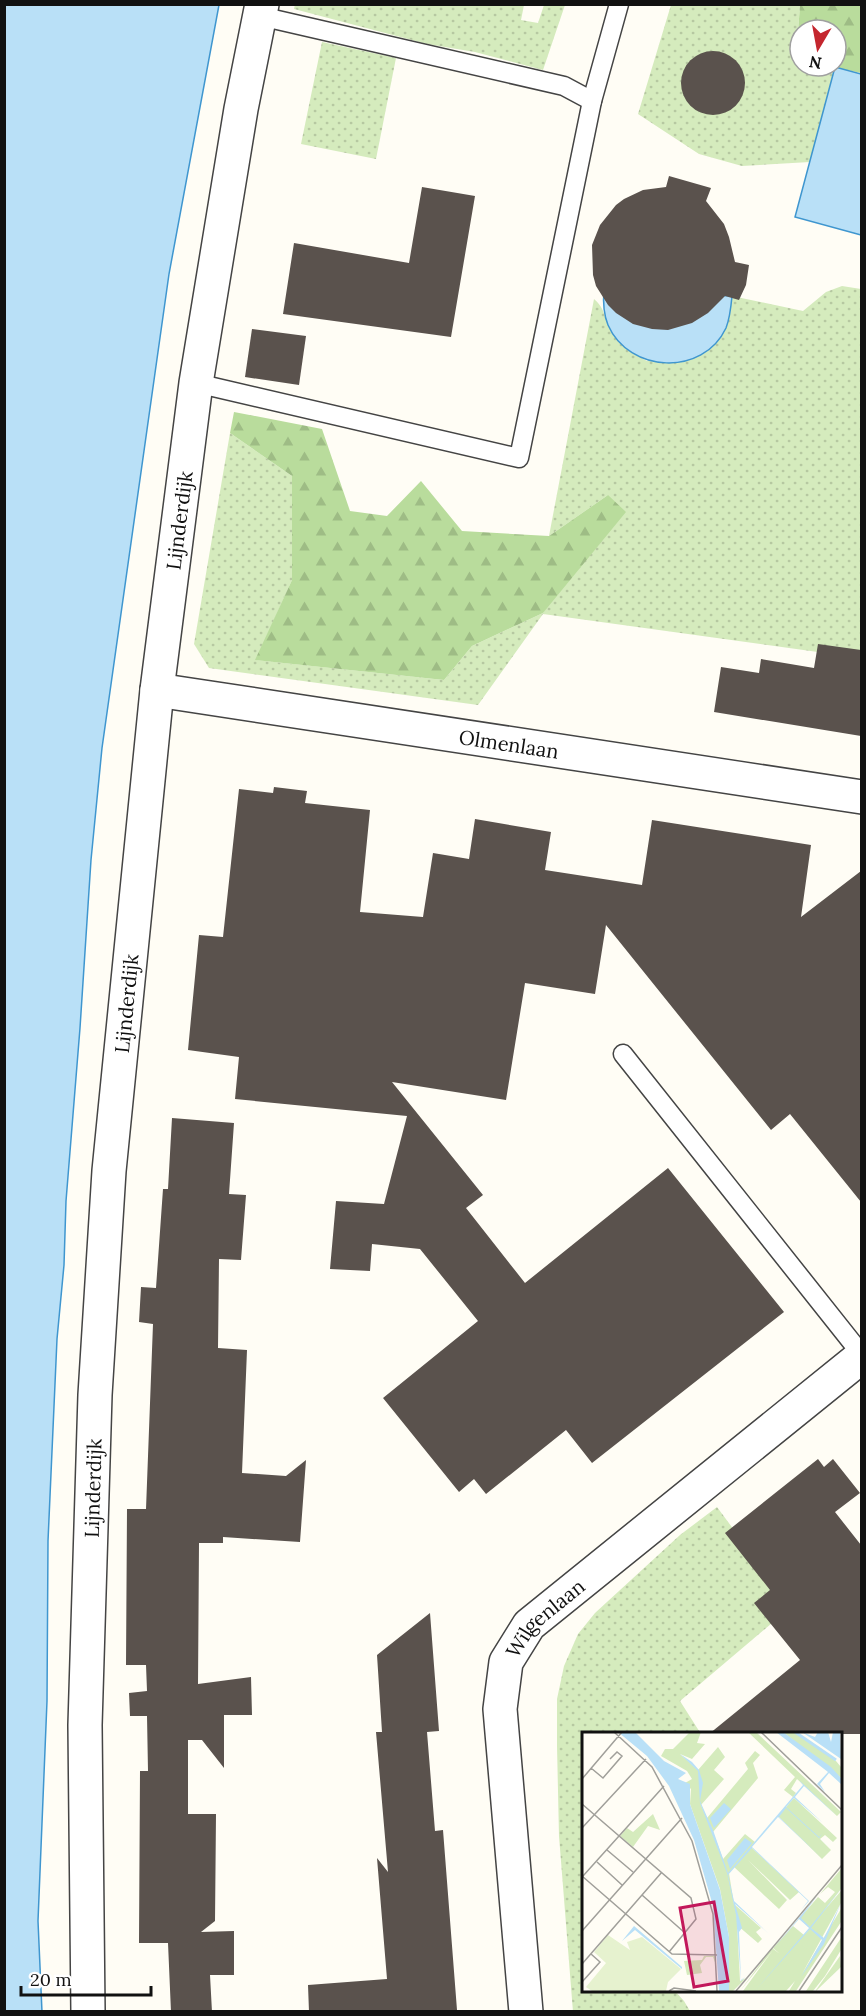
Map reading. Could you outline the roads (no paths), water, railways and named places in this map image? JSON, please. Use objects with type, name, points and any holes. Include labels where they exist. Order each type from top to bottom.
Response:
[{"type":"street","name":"Lijnderdijk","points":[[88,2012],[85,1725],[95,1395],[109,1171],[157,690],[196,383],[241,109],[261,10]]},
{"type":"street","name":"Olmenlaan","points":[[157,690],[861,797]]},
{"type":"street","name":"Wilgenlaan","points":[[526,2012],[500,1709],[506,1662],[529,1625],[858,1365]]},
{"type":"lane","points":[[196,383],[519,458],[592,101],[619,4]]},
{"type":"lane","points":[[261,10],[564,87],[592,101]]},
{"type":"lane","points":[[623,1054],[858,1365]]},
{"type":"water","points":[[5,4],[219,5],[169,274],[102,748],[91,860],[57,1339],[48,1541],[47,1701],[38,1921],[42,2012],[4,2011]]},
{"type":"water","points":[[848,70],[861,74],[861,235],[795,217],[832,78],[848,78]]},
{"type":"water","points":[[604,289],[732,296],[731,308],[726,328],[715,344],[701,355],[684,361],[666,363],[648,360],[632,353],[618,341],[605,316]]}]
